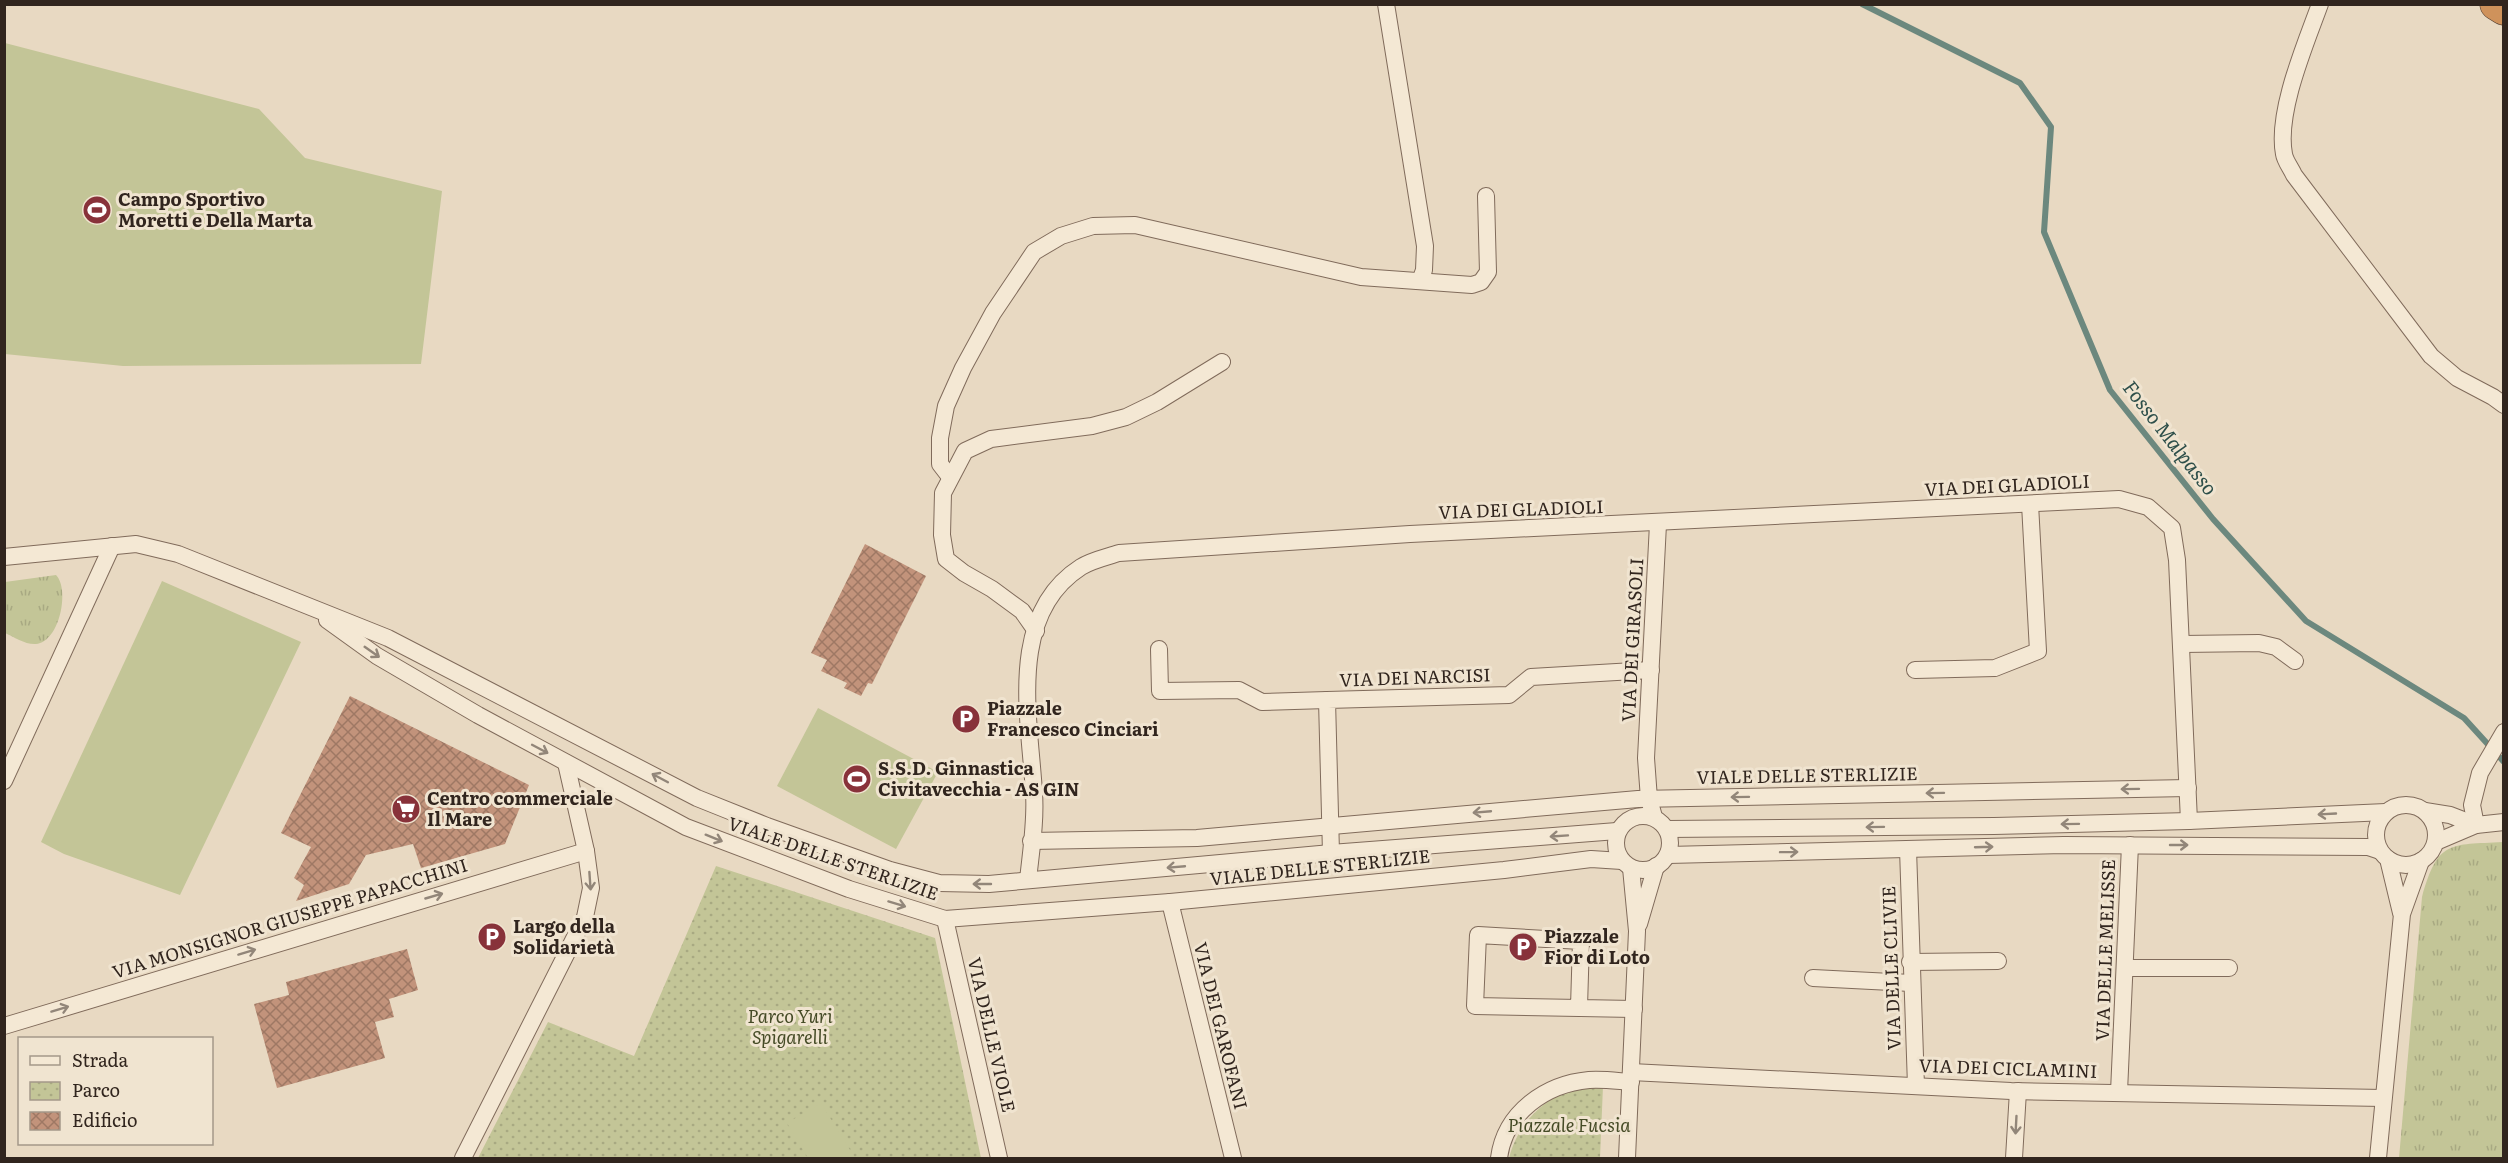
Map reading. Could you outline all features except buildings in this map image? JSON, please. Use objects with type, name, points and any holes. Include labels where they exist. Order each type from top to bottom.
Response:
[{"type":"highway","points":[[2496,4],[2504,9]]},
{"type":"street","points":[[1386,4],[1425,246],[1424,270],[1420,281]]},
{"type":"street","points":[[2320,4],[2293,76],[2284,126],[2284,154],[2294,175],[2431,356],[2457,378],[2504,405]]},
{"type":"street","points":[[950,477],[940,464],[940,438],[946,406],[963,368],[993,313],[1034,252],[1061,236],[1092,226],[1135,225],[1361,277],[1472,285],[1481,282],[1488,272],[1486,196]]},
{"type":"street","points":[[1036,631],[1022,611],[946,559],[942,535],[943,493],[965,451],[991,439],[1092,426],[1126,417],[1157,402],[1222,362]]},
{"type":"street","name":"VIA DEI GLADIOLI","points":[[1028,880],[1034,796],[1026,703],[1028,654],[1043,611],[1062,582],[1082,566],[1119,553],[1398,535],[1658,524],[2119,499],[2148,507],[2172,528],[2177,560],[2189,821]]},
{"type":"street","points":[[1915,670],[1995,668],[2038,651],[2030,504]]},
{"type":"street","name":"VIA DEI GIRASOLI","points":[[1632,817],[1644,799],[1658,524]]},
{"type":"street","name":"VIALE DELLE STERLIZIE","points":[[4,557],[136,544],[178,554],[388,638],[697,798],[890,870],[939,883],[989,884],[1331,853],[1617,831]]},
{"type":"street","points":[[4,781],[112,546]]},
{"type":"street","name":"VIALE DELLE STERLIZIE","points":[[307,605],[377,656],[478,715],[686,827],[849,889],[945,919],[1170,902],[1504,870],[1591,859],[1626,864]]},
{"type":"street","points":[[2182,644],[2259,643],[2276,647],[2295,661]]},
{"type":"street","points":[[1159,649],[1160,691],[1239,690],[1263,702],[1327,700]]},
{"type":"street","name":"VIA DEI NARCISI","points":[[1331,853],[1327,700],[1509,695],[1531,677],[1651,670]]},
{"type":"street","points":[[2476,825],[2472,805],[2480,772],[2504,732]]},
{"type":"street","points":[[463,1158],[585,917],[591,888],[586,851],[566,763]]},
{"type":"street","name":"VIALE DELLE STERLIZIE","points":[[1032,841],[1197,838],[1644,799],[2188,788]]},
{"type":"street","name":"VIA DEI GIRASOLI","points":[[1644,799],[1654,817]]},
{"type":"street","points":[[2402,914],[2384,855],[2376,841],[2379,820],[2395,806],[2405,804],[2450,815],[2476,825]]},
{"type":"street","points":[[1638,931],[1662,861],[1671,844],[1666,829],[1654,817],[1644,815],[1632,817],[1617,831],[1615,841],[1616,852],[1626,864],[1641,870],[1662,861],[1908,849],[2130,845],[2368,847],[2404,865],[2421,861],[2428,856],[2436,842],[2435,825],[2425,810]]},
{"type":"street","points":[[1666,829],[1994,826],[2189,821],[2386,812]]},
{"type":"street","points":[[2436,842],[2476,825],[2504,822]]},
{"type":"street","name":"VIA DELLE MELISSE","points":[[2119,1092],[2130,845]]},
{"type":"street","name":"VIA DELLE CLIVIE","points":[[1908,849],[1910,962],[1916,1086]]},
{"type":"street","name":"VIA MONSIGNOR GIUSEPPE PAPACCHINI","points":[[4,1026],[586,851]]},
{"type":"street","points":[[2378,1158],[2402,914],[2421,861]]},
{"type":"street","points":[[1626,864],[1638,931],[1628,1158]]},
{"type":"street","name":"VIA DEI GAROFANI","points":[[1170,902],[1233,1158]]},
{"type":"street","name":"VIA DELLE VIOLE","points":[[945,919],[999,1158]]},
{"type":"street","points":[[1579,1008],[1581,940],[1478,934],[1475,1006],[1579,1008],[1634,1009]]},
{"type":"street","points":[[1910,962],[1998,961]]},
{"type":"street","points":[[2126,968],[2229,968]]},
{"type":"street","points":[[1813,978],[1911,983]]},
{"type":"street","points":[[1499,1158],[1510,1125],[1529,1102],[1537,1097],[1565,1084],[1631,1077]]},
{"type":"street","name":"VIA DEI CICLAMINI","points":[[1631,1077],[2018,1091],[2383,1098]]},
{"type":"street","points":[[2014,1158],[2018,1091]]},
{"type":"green space","points":[[5,43],[259,109],[305,158],[442,191],[421,364],[123,366],[5,354]]},
{"type":"green space","points":[[56,575],[62,591],[62,602],[57,625],[51,634],[44,641],[32,644],[5,633],[5,582]]},
{"type":"green space","points":[[162,581],[301,642],[180,895],[64,854],[41,842]]},
{"type":"green space","name":"S.S.D. Ginnastica Civitavecchia - AS GIN","points":[[818,708],[938,772],[896,849],[777,786]]},
{"type":"green space","points":[[2503,842],[2503,1158],[2399,1158],[2422,897],[2428,878],[2440,855],[2448,849],[2470,844]]},
{"type":"green space","name":"Parco Yuri Spigarelli","points":[[716,866],[935,938],[981,1158],[478,1158],[548,1022],[634,1056]]},
{"type":"green space","name":"Piazzale Fucsia","points":[[1603,1086],[1600,1158],[1509,1158],[1522,1128],[1546,1103],[1570,1091]]},
{"type":"green space","points":[[821,1103],[855,1158],[808,1158],[787,1123]]},
{"type":"waterway","name":"Fosso Malpasso","points":[[1862,4],[2020,83],[2051,127],[2044,232],[2110,390],[2213,519],[2306,621],[2464,718],[2504,762]]},
{"type":"place","name":"Campo Sportivo Moretti e Della Marta","points":[[97,210]]},
{"type":"place","name":"Piazzale Francesco Cinciari","points":[[966,719]]},
{"type":"place","name":"S.S.D. Ginnastica Civitavecchia - AS GIN","points":[[857,779]]},
{"type":"place","name":"Centro commerciale Il Mare","points":[[406,809]]},
{"type":"place","name":"Largo della Solidarietà","points":[[492,937]]},
{"type":"place","name":"Piazzale Fior di Loto","points":[[1523,947]]}]
